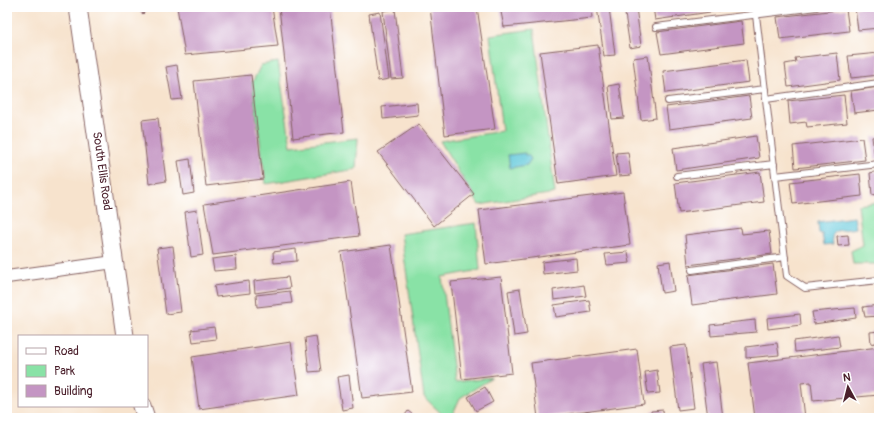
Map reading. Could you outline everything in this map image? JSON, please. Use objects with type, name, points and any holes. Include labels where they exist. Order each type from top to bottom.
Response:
[{"type":"street","name":"South Ellis Road","points":[[78,7],[125,335]]},
{"type":"street","points":[[7,277],[114,262]]},
{"type":"street","points":[[142,407],[146,418]]},
{"type":"lane","points":[[755,7],[787,276],[805,288],[879,280]]},
{"type":"lane","points":[[656,27],[816,7]]},
{"type":"lane","points":[[766,99],[879,83]]},
{"type":"lane","points":[[668,101],[765,89]]},
{"type":"lane","points":[[677,176],[774,164]]},
{"type":"lane","points":[[775,176],[879,164]]},
{"type":"lane","points":[[692,270],[785,257]]},
{"type":"green space","points":[[534,29],[555,193],[479,205],[440,141],[502,131],[490,35]]},
{"type":"green space","points":[[278,62],[291,146],[358,138],[356,169],[266,184],[252,83],[261,65]]},
{"type":"green space","points":[[879,202],[879,263],[853,264],[851,251],[863,245],[858,205]]},
{"type":"green space","points":[[476,223],[480,270],[442,277],[455,382],[492,378],[460,398],[451,418],[446,418],[424,397],[401,234]]},
{"type":"water","points":[[525,153],[525,155],[528,155],[531,159],[527,165],[510,168],[508,155]]},
{"type":"water","points":[[854,217],[856,228],[836,231],[832,236],[833,244],[824,245],[822,234],[819,233],[818,222]]},
{"type":"building","points":[[135,7],[149,7],[143,14]]},
{"type":"building","points":[[177,7],[272,7],[278,46],[185,55]]},
{"type":"building","points":[[279,7],[330,7],[344,132],[293,138]]},
{"type":"building","points":[[430,7],[477,7],[495,129],[445,135]]},
{"type":"building","points":[[500,7],[591,7],[592,18],[504,27]]},
{"type":"building","points":[[597,7],[609,7],[615,55],[604,56]]},
{"type":"building","points":[[624,7],[636,7],[641,46],[630,48]]},
{"type":"building","points":[[653,7],[738,7],[738,8],[655,20]]},
{"type":"building","points":[[879,7],[879,28],[858,30],[855,8]]},
{"type":"building","points":[[395,9],[403,78],[391,79],[383,11]]},
{"type":"building","points":[[846,9],[849,31],[780,39],[777,17]]},
{"type":"building","points":[[380,12],[389,79],[378,81],[369,14]]},
{"type":"building","points":[[741,21],[744,43],[661,54],[657,32]]},
{"type":"building","points":[[598,45],[616,176],[558,184],[540,52]]},
{"type":"building","points":[[837,53],[840,80],[788,87],[785,64],[796,62],[795,58]]},
{"type":"building","points":[[879,53],[879,75],[851,78],[848,56]]},
{"type":"building","points":[[648,56],[656,118],[641,120],[633,58]]},
{"type":"building","points":[[746,60],[749,82],[666,93],[663,71]]},
{"type":"building","points":[[177,65],[182,99],[172,100],[166,67]]},
{"type":"building","points":[[251,75],[263,179],[206,186],[194,81]]},
{"type":"building","points":[[619,84],[624,118],[612,119],[608,86]]},
{"type":"building","points":[[879,87],[879,110],[854,113],[851,91]]},
{"type":"building","points":[[844,95],[847,123],[807,127],[806,122],[790,124],[788,101]]},
{"type":"building","points":[[749,96],[752,118],[669,129],[666,107]]},
{"type":"building","points":[[417,103],[418,115],[383,119],[382,107]]},
{"type":"building","points":[[158,118],[166,181],[149,184],[142,120]]},
{"type":"building","points":[[419,124],[474,194],[434,226],[378,152]]},
{"type":"building","points":[[756,136],[759,158],[676,170],[673,148]]},
{"type":"building","points":[[879,136],[879,158],[875,159],[872,137]]},
{"type":"building","points":[[862,138],[865,160],[795,168],[793,146]]},
{"type":"building","points":[[628,152],[631,175],[619,176],[616,153]]},
{"type":"building","points":[[190,159],[194,193],[183,195],[178,161]]},
{"type":"building","points":[[879,171],[879,194],[872,195],[870,173]]},
{"type":"building","points":[[760,172],[764,202],[679,213],[675,183]]},
{"type":"building","points":[[860,174],[862,196],[793,204],[790,182]]},
{"type":"building","points":[[351,182],[359,236],[213,255],[204,204]]},
{"type":"building","points":[[623,192],[630,245],[486,264],[479,210]]},
{"type":"building","points":[[197,210],[203,255],[191,257],[185,212]]},
{"type":"building","points":[[741,228],[742,234],[769,231],[772,254],[688,265],[685,235]]},
{"type":"building","points":[[848,235],[849,245],[838,246],[837,236]]},
{"type":"building","points":[[391,245],[412,392],[362,398],[341,252]]},
{"type":"building","points":[[173,246],[181,312],[166,314],[157,248]]},
{"type":"building","points":[[296,249],[297,261],[274,263],[273,252]]},
{"type":"building","points":[[628,252],[630,263],[607,265],[605,254]]},
{"type":"building","points":[[236,256],[237,269],[214,271],[212,259]]},
{"type":"building","points":[[576,258],[577,270],[543,274],[542,262]]},
{"type":"building","points":[[670,261],[674,291],[662,293],[658,263]]},
{"type":"building","points":[[773,264],[777,294],[692,305],[688,275]]},
{"type":"building","points":[[288,277],[290,288],[255,293],[254,281]]},
{"type":"building","points":[[501,277],[512,373],[462,379],[451,282]]},
{"type":"building","points":[[249,281],[250,293],[216,297],[214,286]]},
{"type":"building","points":[[584,285],[586,296],[554,300],[553,290]]},
{"type":"building","points":[[520,289],[527,334],[514,336],[508,291]]},
{"type":"building","points":[[290,291],[292,303],[257,307],[256,295]]},
{"type":"building","points":[[589,300],[591,312],[556,317],[554,305]]},
{"type":"building","points":[[879,305],[879,316],[865,317],[863,307]]},
{"type":"building","points":[[855,308],[856,318],[814,324],[812,312]]},
{"type":"building","points":[[800,314],[801,325],[768,329],[767,318]]},
{"type":"building","points":[[755,320],[756,332],[711,336],[710,325]]},
{"type":"building","points":[[214,327],[216,339],[193,342],[191,330]]},
{"type":"building","points":[[879,331],[879,342],[871,344],[870,332]]},
{"type":"building","points":[[838,335],[840,347],[795,352],[794,341]]},
{"type":"building","points":[[316,336],[321,371],[309,372],[305,338]]},
{"type":"building","points":[[291,342],[299,395],[199,409],[192,357]]},
{"type":"building","points":[[777,343],[779,355],[746,358],[746,347]]},
{"type":"building","points":[[686,345],[694,408],[678,410],[670,347]]},
{"type":"building","points":[[879,347],[879,395],[813,401],[811,382],[801,383],[805,418],[755,418],[748,363]]},
{"type":"building","points":[[637,349],[644,404],[538,418],[531,363]]},
{"type":"building","points":[[716,362],[723,418],[708,418],[701,364]]},
{"type":"building","points":[[657,370],[660,393],[648,394],[645,372]]},
{"type":"building","points":[[349,375],[353,408],[342,410],[337,377]]},
{"type":"building","points":[[485,387],[493,402],[476,411],[468,397]]},
{"type":"building","points":[[663,410],[664,418],[652,418],[651,411]]},
{"type":"building","points":[[408,411],[417,418],[403,418]]}]
